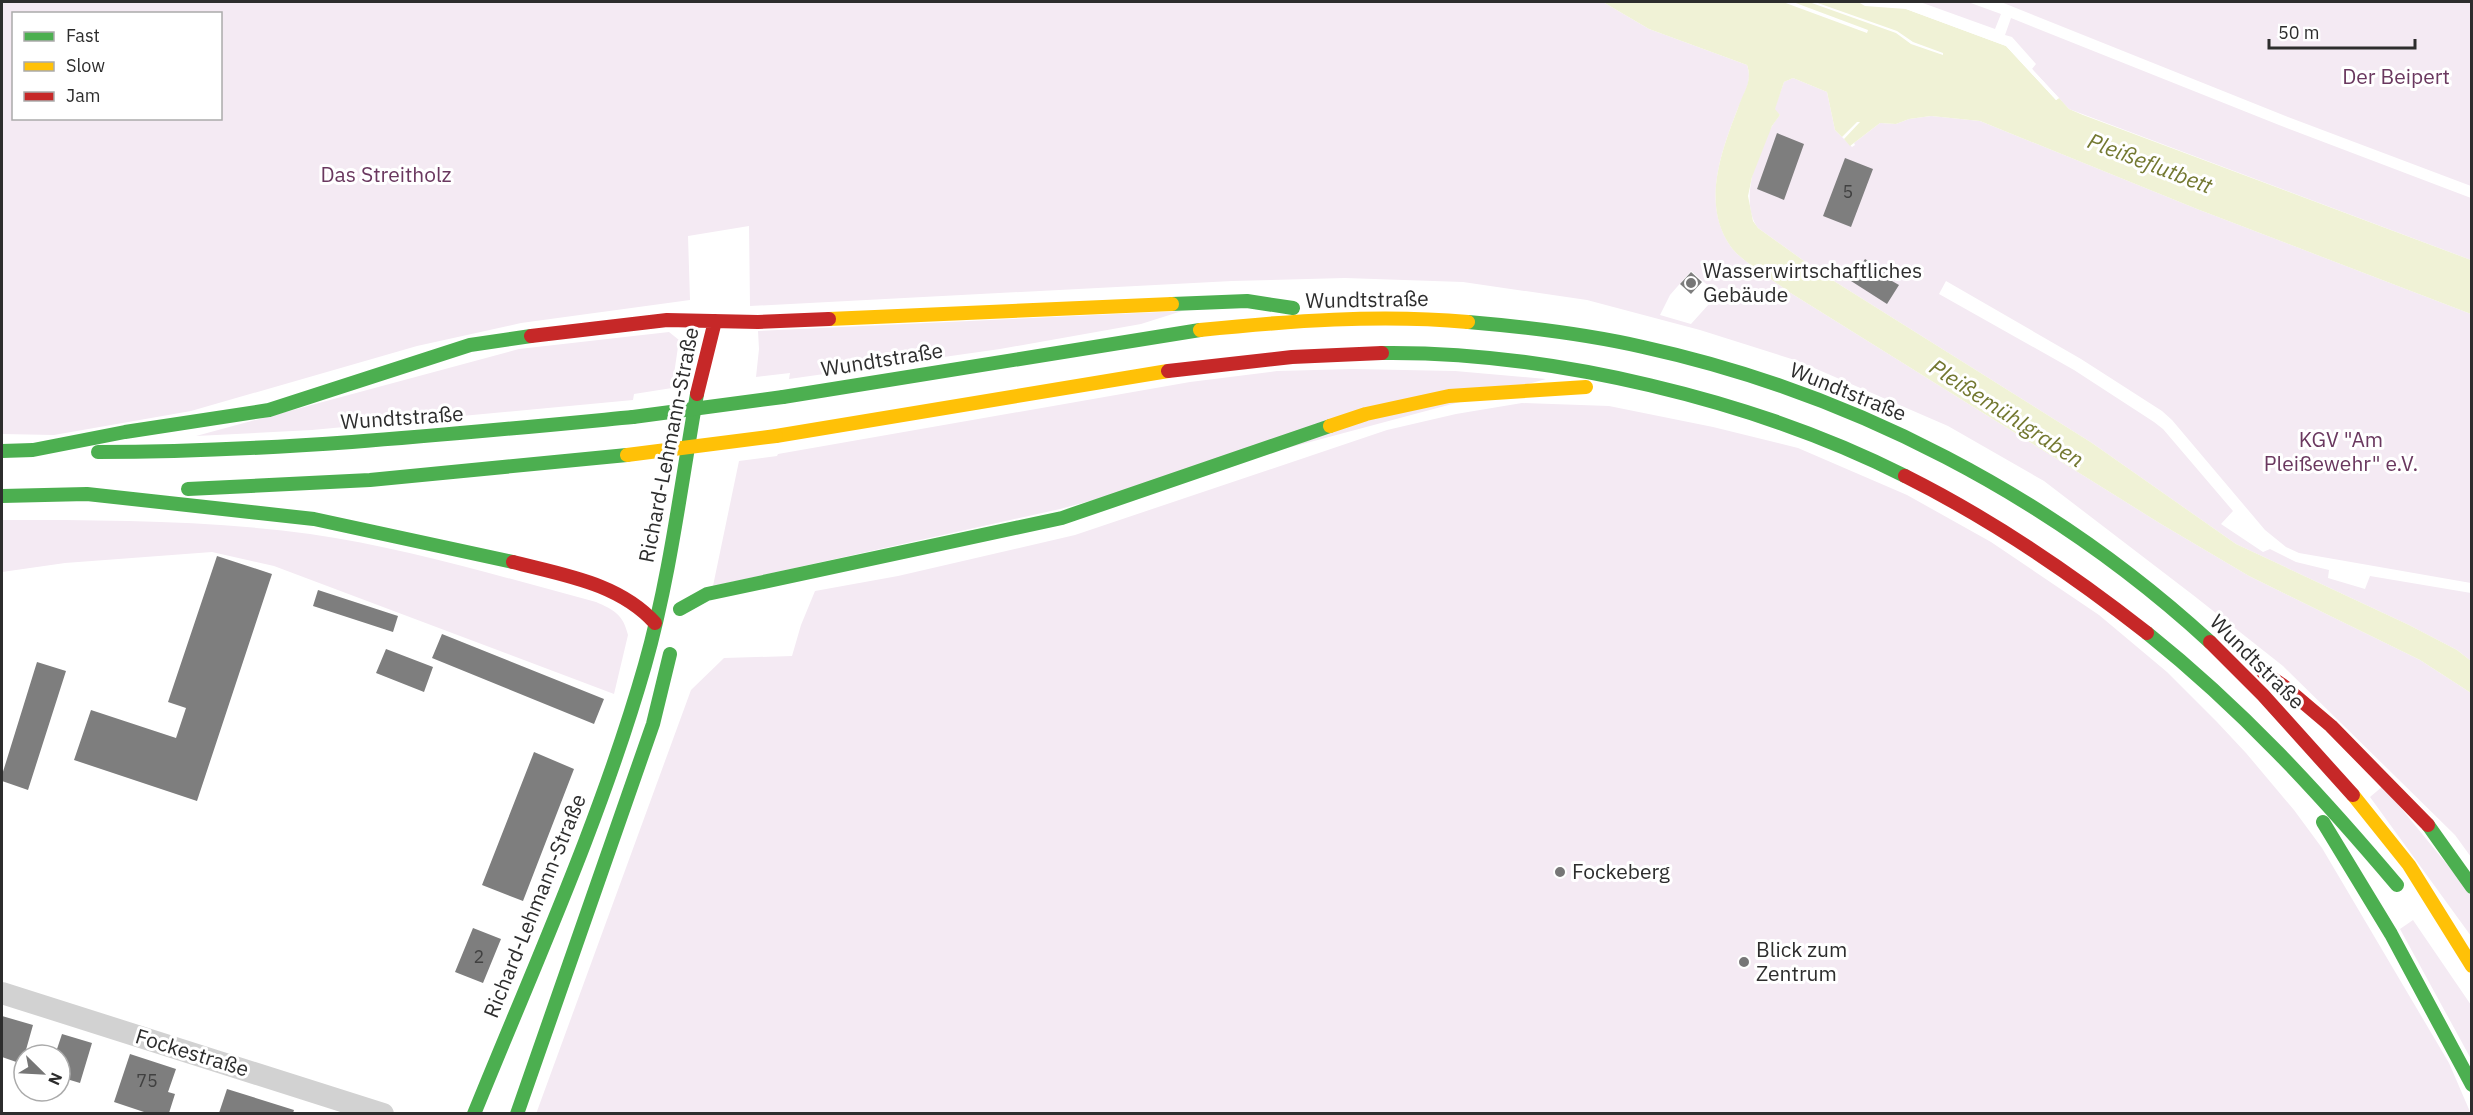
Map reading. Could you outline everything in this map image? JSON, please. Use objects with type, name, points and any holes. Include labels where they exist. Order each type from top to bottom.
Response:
[{"type":"main road","points":[[2,451],[33,450],[125,432],[269,410],[470,345],[542,334],[667,320],[758,322],[1246,301],[1373,318]]},
{"type":"main road","name":"Wundtstraße","points":[[33,450],[164,452],[308,446],[483,433],[633,417],[783,397],[1198,330],[1264,324],[1373,318],[1449,320],[1572,333],[1690,358],[1748,375],[1858,415],[1942,455],[2027,504],[2127,573],[2171,607],[2267,698],[2364,807],[2419,879],[2472,966]]},
{"type":"main road","name":"Richard-Lehmann-Straße","points":[[715,321],[722,352]]},
{"type":"main road","name":"Richard-Lehmann-Straße","points":[[474,1113],[595,816],[645,665],[655,624],[698,389],[715,321]]},
{"type":"main road","points":[[2,496],[370,480],[627,455],[776,436],[1145,373],[1225,362],[1387,353],[1548,366],[1644,385],[1710,402],[1789,427],[1921,483],[2025,544],[2199,675],[2278,749],[2403,892]]},
{"type":"main road","points":[[685,587],[679,615],[707,594],[1062,518],[1365,414],[1449,396],[1542,388],[1644,385]]},
{"type":"main road","name":"Richard-Lehmann-Straße","points":[[708,460],[721,390]]},
{"type":"main road","points":[[87,494],[314,519],[487,555],[591,583],[628,599],[646,613],[655,624]]},
{"type":"main road","points":[[2171,607],[2252,663],[2308,706],[2382,775],[2424,821],[2472,887]]},
{"type":"main road","points":[[517,1113],[653,724],[672,642]]},
{"type":"main road","points":[[2278,749],[2391,934],[2472,1085]]},
{"type":"main road","points":[[2438,937],[2472,981]]},
{"type":"street","name":"Fockestraße","points":[[2,993],[382,1113]]},
{"type":"green space","name":"Das Streitholz","points":[[2,2],[1603,2],[1649,29],[1747,65],[1749,77],[1747,87],[1720,160],[1716,196],[1717,213],[1722,230],[1731,247],[1758,271],[2161,524],[2249,576],[2420,660],[2471,693],[2471,857],[2455,835],[2283,666],[2044,481],[1948,426],[1798,361],[1700,330],[1587,300],[1463,282],[1345,278],[1232,281],[750,306],[749,226],[688,236],[690,300],[521,323],[417,346],[191,411],[54,435],[2,434]],"holes":[[[1691,271],[1718,294],[1691,324],[1660,315],[1670,295]]]},
{"type":"green space","points":[[1920,2],[1968,2],[2001,14],[1995,29]]},
{"type":"green space","name":"Der Beipert","points":[[2001,2],[2471,2],[2471,186],[2283,115]]},
{"type":"green space","points":[[2011,18],[2279,125],[2471,198],[2471,260],[2069,109],[2032,69],[2036,64],[2012,37],[2005,35]]},
{"type":"green space","name":"KGV \"Am Pleißewehr\" e.V.","points":[[1793,78],[1827,92],[1835,130],[1852,147],[1880,123],[1896,124],[1909,119],[1931,116],[1980,121],[2197,209],[2471,314],[2471,583],[2299,553],[2286,547],[2265,530],[2162,411],[2081,359],[1946,281],[1939,294],[2074,370],[2163,429],[2233,511],[2221,524],[2263,552],[2270,549],[2296,562],[2329,570],[2328,578],[2365,589],[2370,576],[2471,593],[2471,661],[2457,650],[2409,625],[2236,544],[2092,443],[1818,271],[1758,228],[1752,216],[1750,186],[1765,139],[1780,115],[1774,110],[1784,82]]},
{"type":"green space","points":[[1182,311],[1141,324],[1000,349],[789,379],[790,373],[756,377],[758,331]]},
{"type":"green space","points":[[669,332],[679,340],[672,388],[634,394],[633,400],[312,430],[196,436],[519,349]]},
{"type":"green space","points":[[1353,369],[1455,371],[1546,379],[1060,509],[713,586],[739,461],[1190,382],[1277,371]]},
{"type":"green space","points":[[1522,403],[1609,406],[1713,427],[1798,448],[1907,495],[1991,542],[2099,615],[2167,672],[2217,722],[2294,810],[2322,848],[2449,1063],[2471,1114],[536,1114],[691,690],[724,658],[792,656],[801,625],[815,591],[898,576],[1075,535],[1387,430],[1456,414]]},
{"type":"green space","points":[[2,520],[195,523],[272,529],[346,540],[454,564],[596,602],[620,617],[628,635],[614,694],[274,566],[212,552],[65,563],[2,572]]},
{"type":"green space","points":[[2383,786],[2472,895],[2471,936],[2370,797]]},
{"type":"green space","points":[[2413,920],[2471,1005],[2471,1059],[2400,929]]},
{"type":"water","points":[[1603,2],[1783,2],[1867,33],[1868,30],[1793,2],[1809,2],[1896,33],[1911,44],[1943,55],[1943,53],[1913,42],[1897,31],[1815,2],[1858,2],[1865,6],[1906,9],[2006,46],[2056,100],[2059,98],[2069,109],[2471,260],[2471,314],[2197,209],[1980,121],[1931,116],[1909,119],[1896,124],[1880,123],[1850,146],[1844,139],[1860,122],[1857,122],[1842,137],[1835,130],[1827,92],[1793,78],[1784,82],[1775,109],[1780,115],[1772,126],[1752,177],[1748,196],[1753,221],[1758,228],[1818,271],[2092,443],[2236,544],[2457,650],[2471,661],[2471,693],[2420,660],[2249,576],[2161,524],[1789,292],[1742,258],[1731,247],[1722,231],[1717,214],[1716,196],[1720,160],[1748,82],[1747,65],[1649,29]]},
{"type":"pier","points":[[1907,6],[2008,43],[2059,98],[2056,100],[2006,46],[1906,9]]},
{"type":"building","points":[[1777,133],[1804,144],[1784,200],[1757,189]]},
{"type":"building","points":[[1845,158],[1873,169],[1851,227],[1823,216]]},
{"type":"building","points":[[1865,259],[1895,277],[1892,281],[1899,285],[1887,304],[1851,281]]},
{"type":"building","name":"Wasserwirtschaftliches Gebäude","points":[[1691,272],[1702,282],[1691,294],[1680,284]]},
{"type":"building","points":[[217,556],[272,574],[197,801],[74,760],[91,710],[176,738],[186,708],[168,702]]},
{"type":"building","points":[[318,590],[398,616],[393,632],[313,606]]},
{"type":"building","points":[[442,634],[604,699],[594,724],[432,658]]},
{"type":"building","points":[[386,649],[433,667],[424,692],[376,673]]},
{"type":"building","points":[[37,662],[66,671],[28,790],[2,781],[2,775]]},
{"type":"building","points":[[534,752],[574,769],[523,901],[482,885]]},
{"type":"building","points":[[473,928],[501,939],[483,983],[455,972]]},
{"type":"building","points":[[2,1016],[33,1025],[28,1043],[12,1043],[12,1060],[2,1057]]},
{"type":"building","points":[[62,1034],[92,1043],[80,1083],[72,1081],[72,1043],[59,1043]]},
{"type":"building","points":[[130,1054],[176,1069],[168,1092],[175,1094],[169,1113],[147,1113],[114,1102]]},
{"type":"building","points":[[227,1089],[294,1110],[293,1113],[219,1113]]},
{"type":"traffic: fast","points":[[1172,304],[1247,301],[1293,308]]},
{"type":"traffic: fast","points":[[1468,322],[1556,331],[1643,347],[1721,367],[1798,392],[1873,422],[1946,457],[2017,497],[2084,541],[2149,590],[2210,642]]},
{"type":"traffic: fast","points":[[783,397],[1200,330]]},
{"type":"traffic: fast","points":[[2,451],[33,450],[125,432],[269,410],[470,345],[531,336]]},
{"type":"traffic: fast","points":[[1382,353],[1446,355],[1513,361],[1581,371],[1650,385],[1718,403],[1783,424],[1905,476]]},
{"type":"traffic: fast","points":[[474,1114],[566,892],[608,779],[645,665],[661,598],[697,394]]},
{"type":"traffic: fast","points":[[633,417],[783,397]]},
{"type":"traffic: fast","points":[[98,452],[299,445],[433,436],[633,417]]},
{"type":"traffic: fast","points":[[680,609],[707,594],[1062,518],[1330,426]]},
{"type":"traffic: fast","points":[[188,489],[370,480],[627,455]]},
{"type":"traffic: fast","points":[[2,496],[87,494],[314,519],[513,562]]},
{"type":"traffic: fast","points":[[2147,633],[2215,692],[2278,753],[2397,885]]},
{"type":"traffic: fast","points":[[517,1114],[653,724],[670,654]]},
{"type":"traffic: fast","points":[[2323,822],[2391,934],[2472,1085]]},
{"type":"traffic: fast","points":[[2428,825],[2472,887]]},
{"type":"traffic: slow","points":[[829,319],[1172,304]]},
{"type":"traffic: slow","points":[[1200,330],[1334,320],[1401,319],[1468,322]]},
{"type":"traffic: slow","points":[[776,436],[1168,371]]},
{"type":"traffic: slow","points":[[1330,426],[1366,414],[1449,396],[1586,387]]},
{"type":"traffic: slow","points":[[627,455],[776,436]]},
{"type":"traffic: slow","points":[[2353,795],[2409,865],[2472,966]]},
{"type":"traffic: jam","points":[[531,336],[667,320],[758,322],[829,319]]},
{"type":"traffic: jam","points":[[697,394],[715,321]]},
{"type":"traffic: jam","points":[[1168,371],[1292,357],[1382,353]]},
{"type":"traffic: jam","points":[[1905,476],[1969,510],[2030,548],[2147,633]]},
{"type":"traffic: jam","points":[[513,562],[589,582],[625,598],[655,623]]},
{"type":"traffic: jam","points":[[2210,642],[2263,695],[2353,795]]},
{"type":"traffic: jam","points":[[2263,672],[2285,687],[2331,726],[2428,825]]},
{"type":"place","name":"Wasserwirtschaftliches Gebäude","points":[[1691,283]]},
{"type":"place","name":"Fockeberg","points":[[1560,872]]},
{"type":"place","name":"Blick zum Zentrum","points":[[1744,962]]},
{"type":"water label","name":"Pleißeflutbett","points":[[2150,163]]},
{"type":"water label","name":"Pleißemühlgraben","points":[[2007,413]]}]
